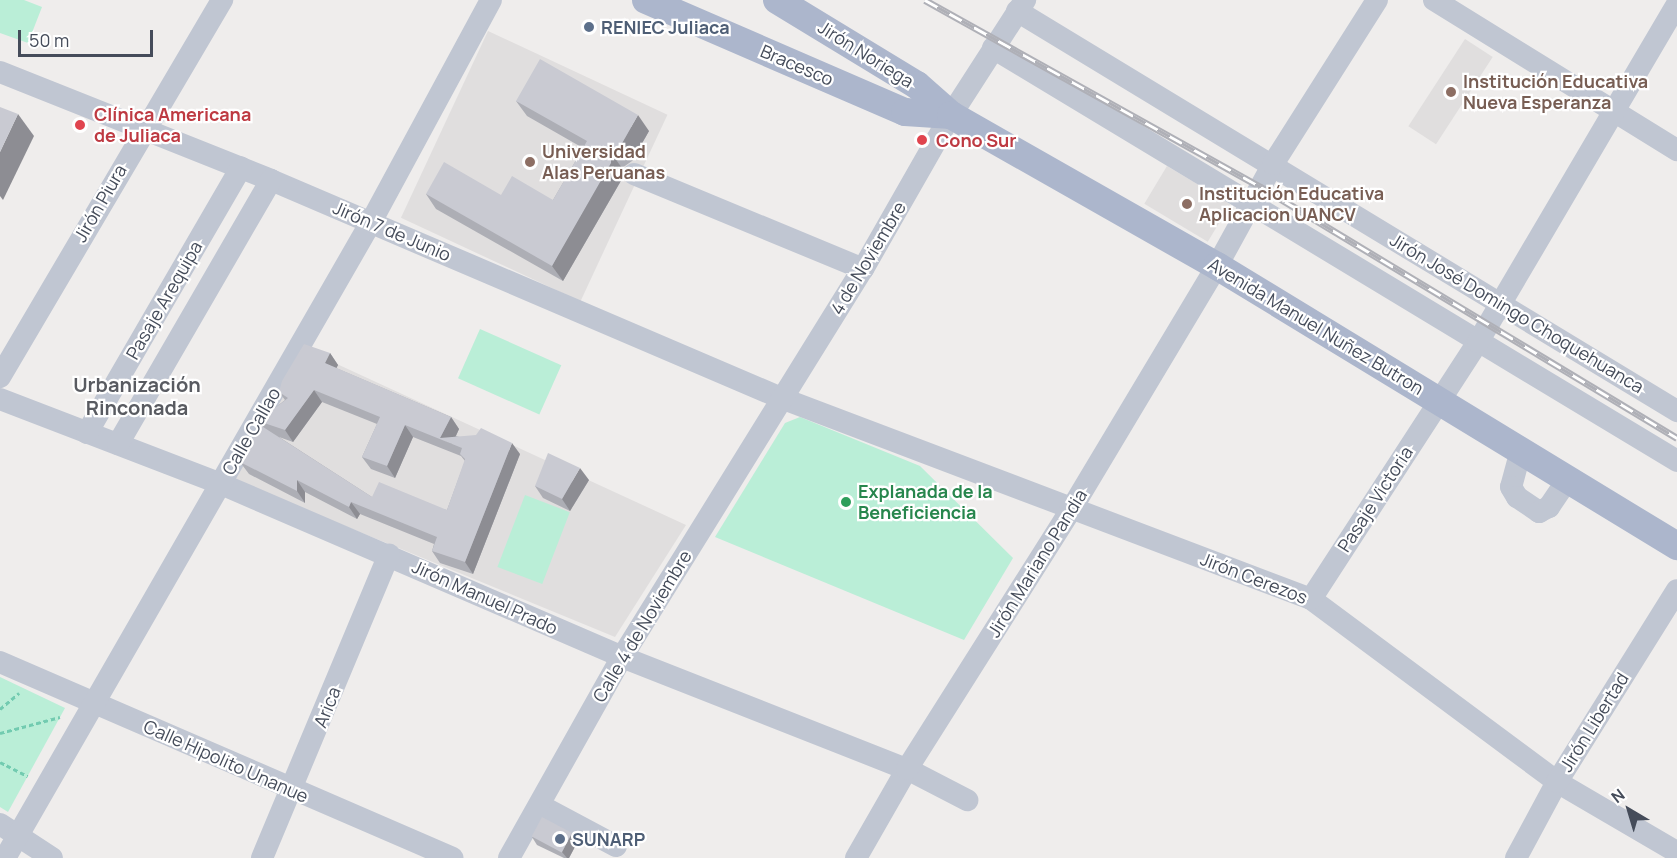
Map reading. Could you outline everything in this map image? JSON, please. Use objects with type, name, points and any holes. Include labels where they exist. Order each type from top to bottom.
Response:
[{"type":"main road","name":"Bracesco","points":[[646,0],[905,111],[951,115]]},
{"type":"main road","name":"Jirón Noriega","points":[[777,0],[917,85],[951,115]]},
{"type":"main road","name":"Avenida Manuel Nuñez Butron","points":[[951,115],[1217,266],[1677,546]]},
{"type":"street","name":"Jirón Piura","points":[[0,377],[144,128],[222,0]]},
{"type":"street","name":"Calle Callao","points":[[5,858],[9,829],[94,702],[221,484],[371,222],[491,0]]},
{"type":"street","name":"Jirón Mariano Pandia","points":[[856,858],[907,769],[1072,508],[1217,266],[1273,164],[1377,0]]},
{"type":"street","points":[[1434,0],[1677,150]]},
{"type":"street","name":"Pasaje Victoria","points":[[1311,599],[1502,303],[1677,4]]},
{"type":"street","name":"4 de Noviembre","points":[[781,398],[864,268],[951,115],[1021,6]]},
{"type":"street","name":"Jirón José Domingo Choquehuanca","points":[[1021,6],[1273,164],[1677,411]]},
{"type":"street","points":[[993,48],[1252,202],[1478,342],[1677,461]]},
{"type":"street","name":"Jirón 7 de Junio","points":[[0,72],[241,167],[781,398]]},
{"type":"street","name":"Pasaje Arequipa","points":[[87,433],[241,167]]},
{"type":"street","points":[[634,174],[864,268]]},
{"type":"street","name":"Pasaje Arequipa","points":[[118,444],[271,180]]},
{"type":"street","name":"Jirón Cerezos","points":[[781,398],[1311,599],[1557,782],[1677,852]]},
{"type":"street","name":"Calle 4 de Noviembre","points":[[509,858],[541,806],[622,657],[781,398]]},
{"type":"street","name":"Jirón Manuel Prado","points":[[0,399],[221,484],[622,657],[907,769],[968,800]]},
{"type":"street","points":[[1521,450],[1511,487],[1516,496],[1539,512],[1549,507],[1568,479]]},
{"type":"street","name":"Arica","points":[[262,858],[389,555]]},
{"type":"street","name":"Jirón Libertad","points":[[1516,858],[1557,782],[1677,590]]},
{"type":"street","name":"Calle Hipolito Unanue","points":[[0,662],[292,791],[452,858]]},
{"type":"street","points":[[541,806],[616,846]]},
{"type":"street","points":[[9,829],[52,858]]},
{"type":"path","points":[[0,709],[24,688]]},
{"type":"path","points":[[0,733],[60,717]]},
{"type":"path","points":[[0,762],[28,776]]},
{"type":"shaded area","name":"Universidad Alas Peruanas","points":[[488,31],[667,115],[580,301],[401,218]]},
{"type":"shaded area","name":"Institución Educativa Nueva Esperanza","points":[[1465,39],[1493,57],[1436,144],[1408,126]]},
{"type":"shaded area","name":"Institución Educativa Aplicacion UANCV","points":[[1167,166],[1230,204],[1208,242],[1144,204]]},
{"type":"shaded area","points":[[300,347],[686,525],[615,637],[233,480]]},
{"type":"green space","points":[[0,0],[24,0],[42,7],[28,43],[0,33]]},
{"type":"green space","points":[[480,329],[561,365],[539,415],[458,378]]},
{"type":"green space","name":"Explanada de la Beneficiencia","points":[[800,417],[920,466],[1013,558],[964,640],[715,537],[785,423]]},
{"type":"green space","points":[[525,495],[570,512],[542,584],[497,567]]},
{"type":"green space","points":[[0,677],[65,708],[8,812],[0,807]]},
{"type":"building","points":[[540,59],[638,115],[621,145],[611,153],[611,163],[552,266],[426,194],[444,162],[501,195],[512,176],[553,200],[587,141],[516,101]]},
{"type":"building","points":[[0,107],[18,114],[0,152]]},
{"type":"building","points":[[304,344],[330,353],[325,363],[451,417],[440,438],[476,435],[481,428],[512,443],[465,562],[432,551],[437,537],[351,502],[349,507],[297,480],[297,491],[240,462],[260,425],[372,497],[379,482],[447,510],[465,459],[460,454],[462,448],[405,425],[387,466],[362,457],[380,417],[314,390],[285,430],[258,421],[288,398],[279,392],[282,381]]},
{"type":"building","points":[[548,453],[580,468],[562,499],[535,486]]},
{"type":"building","points":[[542,817],[572,833],[562,852],[532,836]]},
{"type":"railway","points":[[925,0],[1261,187],[1677,438]]},
{"type":"place","name":"RENIEC Juliaca","points":[[589,27]]},
{"type":"place","name":"Institución Educativa Nueva Esperanza","points":[[1451,92]]},
{"type":"place","name":"Clínica Americana de Juliaca","points":[[80,125]]},
{"type":"place","name":"Cono Sur","points":[[922,140]]},
{"type":"place","name":"Universidad Alas Peruanas","points":[[530,162]]},
{"type":"place","name":"Institución Educativa Aplicacion UANCV","points":[[1187,204]]},
{"type":"place","name":"Explanada de la Beneficiencia","points":[[846,502]]},
{"type":"place","name":"SUNARP","points":[[560,839]]},
{"type":"district","name":"Urbanización Rinconada","points":[[137,396]]}]
